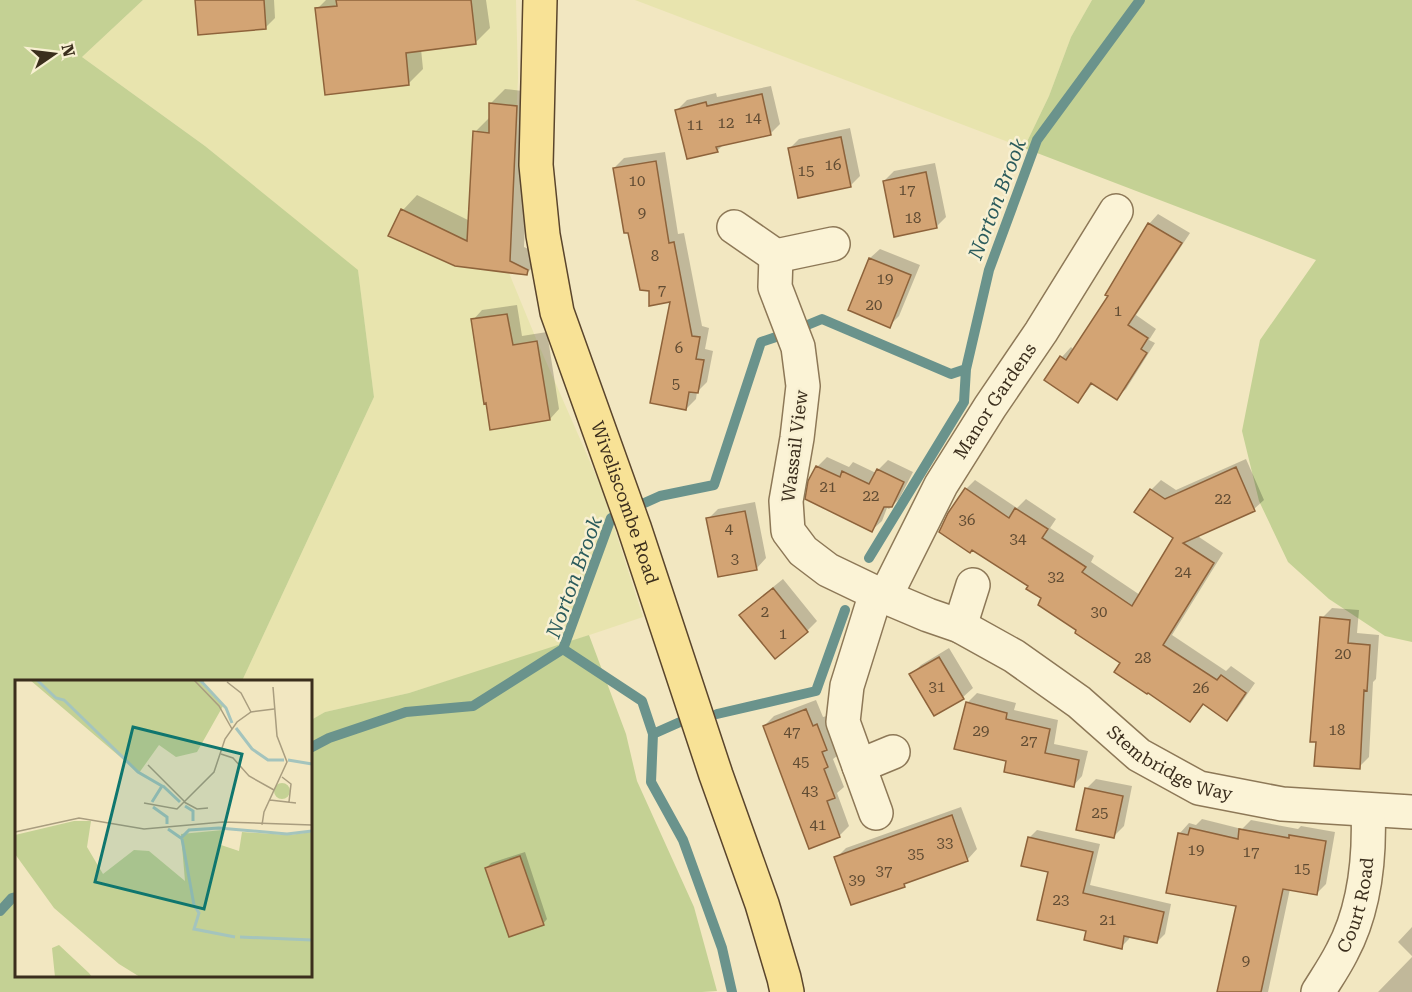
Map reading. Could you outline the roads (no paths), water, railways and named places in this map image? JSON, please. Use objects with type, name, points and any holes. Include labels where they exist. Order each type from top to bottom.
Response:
[{"type":"main road","name":"Wiveliscombe Road","points":[[540,0],[536,165],[543,235],[557,312],[762,904],[787,992]]},
{"type":"street","name":"Manor Gardens","points":[[880,595],[941,485],[1041,332],[1116,210]]},
{"type":"street","points":[[734,227],[776,256],[833,244]]},
{"type":"street","name":"Wassail View","points":[[776,256],[775,287],[798,347],[803,386],[786,501],[788,531],[803,551],[828,570],[880,595]]},
{"type":"street","points":[[960,626],[973,585]]},
{"type":"street","name":"Stembridge Way","points":[[880,595],[960,626],[1014,656],[1079,702],[1139,755],[1199,788],[1282,804],[1412,812]]},
{"type":"street","points":[[876,813],[843,722],[847,686],[880,595]]},
{"type":"street","points":[[859,766],[893,752]]},
{"type":"street","name":"Court Road","points":[[1318,992],[1343,951],[1363,894],[1369,830],[1368,810]]},
{"type":"waterway","name":"Norton Brook","points":[[805,326],[822,319],[951,374],[966,369],[989,270],[1037,140],[1140,0]]},
{"type":"waterway","name":"Norton Brook","points":[[732,992],[722,948],[683,840],[651,782],[653,734],[642,701],[563,649],[611,518],[660,496],[714,485],[761,342],[776,337]]},
{"type":"waterway","name":"Norton Brook","points":[[869,558],[964,402],[966,369]]},
{"type":"waterway","name":"Norton Brook","points":[[717,714],[816,691],[845,610]]},
{"type":"waterway","points":[[312,747],[329,738],[406,712],[473,706],[563,649]]},
{"type":"waterway","name":"Norton Brook","points":[[653,734],[680,722]]},
{"type":"waterway","points":[[0,911],[15,897]]}]
